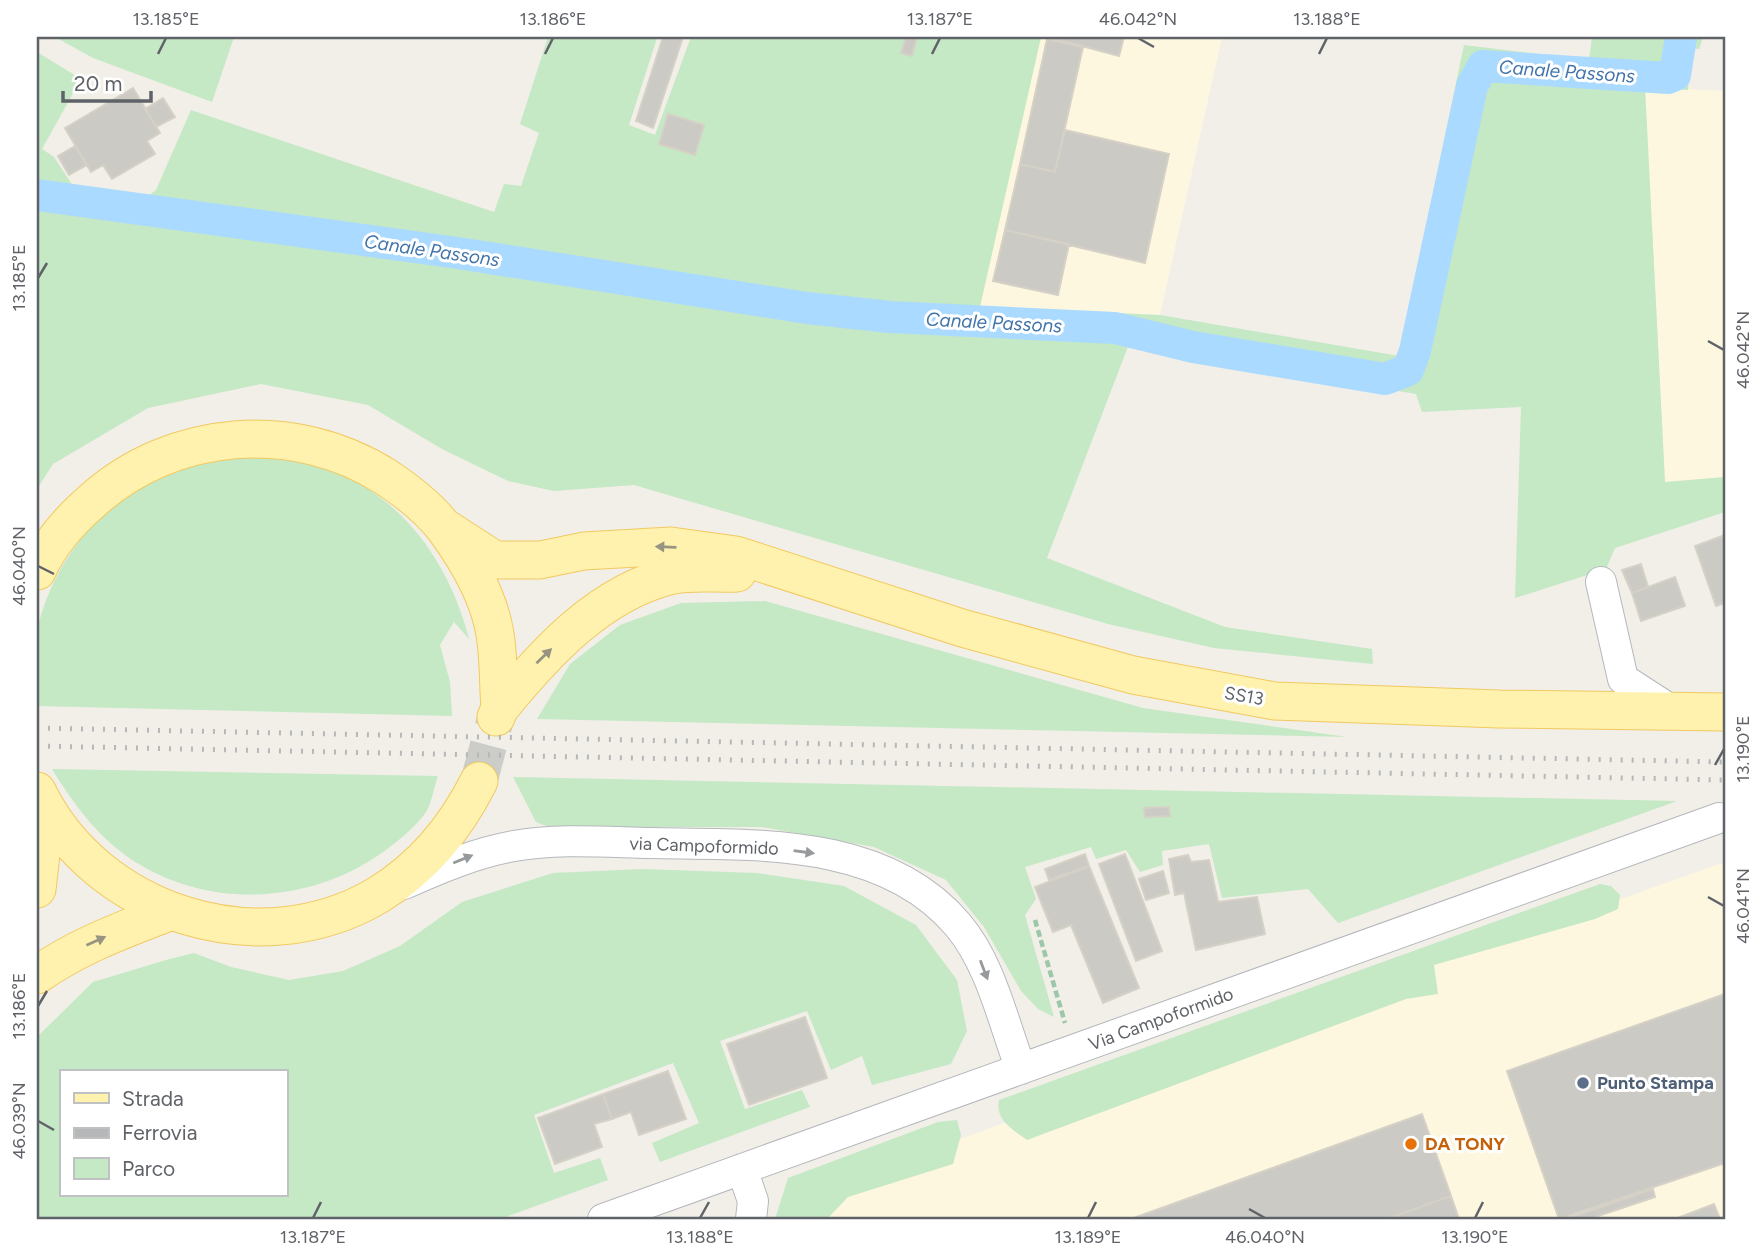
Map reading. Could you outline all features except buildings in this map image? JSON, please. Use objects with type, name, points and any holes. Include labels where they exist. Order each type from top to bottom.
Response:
[{"type":"main road","name":"SS13","points":[[37,571],[72,518],[111,483],[157,457],[208,442],[260,438],[312,444],[362,462],[406,490],[444,527],[495,560],[540,561],[584,551],[671,546],[736,555],[962,628],[1133,675],[1275,701],[1725,712]]},
{"type":"main road","name":"SS13","points":[[444,527],[476,577],[495,632],[498,713],[537,664],[561,640],[595,612],[638,589],[673,575],[780,570]]},
{"type":"main road","points":[[41,801],[79,853],[121,888],[169,912],[211,923],[254,928],[339,913],[378,895],[427,857],[465,808],[479,781]]},
{"type":"main road","points":[[37,889],[41,801]]},
{"type":"main road","points":[[37,975],[62,957],[169,912]]},
{"type":"street","points":[[1601,582],[1623,679],[1674,712]]},
{"type":"street","name":"Via Campoformido","points":[[603,1219],[1719,818]]},
{"type":"street","name":"via Campoformido","points":[[378,895],[471,855],[515,846],[565,841],[753,844],[845,857],[888,873],[928,896],[957,924],[976,950],[1021,1069]]},
{"type":"street","points":[[742,1169],[753,1201],[751,1219]]},
{"type":"path","points":[[1035,920],[1058,992],[1071,1051]]},
{"type":"shaded area","points":[[1041,37],[1222,37],[1160,315],[979,307]]},
{"type":"shaded area","points":[[1645,87],[1725,91],[1725,477],[1665,483]]},
{"type":"shaded area","points":[[1725,862],[1725,1219],[785,1219],[786,1203],[1434,965]]},
{"type":"green space","points":[[55,37],[234,37],[212,102],[93,58]]},
{"type":"green space","points":[[548,37],[657,38],[629,125],[655,135],[691,37],[1041,37],[980,307],[1160,315],[1399,356],[1464,45],[1589,60],[1592,37],[1703,37],[1699,49],[1690,48],[1688,90],[1645,87],[1665,482],[1725,477],[1725,512],[1615,548],[1606,569],[1515,598],[1521,407],[1422,412],[1416,394],[1129,344],[1047,558],[1225,627],[1372,649],[1373,664],[1214,648],[1108,624],[634,485],[554,491],[508,481],[442,449],[368,405],[261,384],[148,408],[53,464],[37,489],[37,52],[81,79],[42,149],[54,157],[73,186],[147,197],[156,190],[191,110],[494,212],[504,184],[521,186],[539,133],[520,124]]},
{"type":"green space","points":[[230,457],[296,460],[336,472],[365,487],[390,505],[412,527],[447,579],[460,608],[469,639],[454,622],[440,645],[450,682],[452,716],[37,706],[37,631],[55,579],[85,534],[124,497],[147,482],[172,470]]},
{"type":"green space","points":[[765,601],[1143,708],[1347,737],[537,719],[570,664],[620,625],[681,603]]},
{"type":"green space","points":[[52,769],[438,776],[426,812],[412,828],[383,852],[355,869],[325,882],[294,890],[230,894],[166,878],[123,854],[89,821]]},
{"type":"green space","points":[[513,777],[1677,801],[1338,923],[1308,889],[1222,898],[1209,844],[1162,851],[1163,865],[1140,872],[1126,850],[1096,859],[1091,847],[1025,867],[1036,899],[1025,915],[1054,1017],[1038,1009],[1021,991],[984,927],[946,880],[874,847],[762,827],[549,827],[536,822]]},
{"type":"green space","points":[[642,869],[757,873],[844,886],[916,925],[957,980],[967,1031],[951,1064],[872,1085],[862,1056],[831,1070],[807,1011],[720,1041],[745,1109],[802,1090],[810,1107],[660,1162],[652,1143],[699,1123],[673,1063],[534,1115],[554,1173],[600,1158],[608,1180],[500,1219],[37,1219],[37,1037],[93,982],[194,953],[231,967],[289,980],[343,971],[400,946],[462,902],[553,873]]},
{"type":"green space","points":[[1600,884],[1611,886],[1620,895],[1618,909],[1595,919],[1434,965],[1438,994],[1406,999],[1027,1140],[1002,1119],[999,1100]]},
{"type":"green space","points":[[957,1120],[961,1135],[953,1164],[848,1197],[827,1219],[775,1219],[788,1178],[938,1122]]},
{"type":"waterway","name":"Canale Passons","points":[[37,195],[458,253],[807,308],[890,317],[1115,328],[1193,347],[1385,379],[1408,370],[1415,351],[1472,86],[1483,66],[1668,78],[1675,75],[1681,37]]},
{"type":"tunnel","points":[[479,781],[496,717]]},
{"type":"railway","points":[[37,728],[1725,762]]},
{"type":"railway","points":[[37,746],[1725,780]]},
{"type":"place","name":"Punto Stampa","points":[[1583,1083]]},
{"type":"place","name":"DA TONY","points":[[1411,1144]]}]
